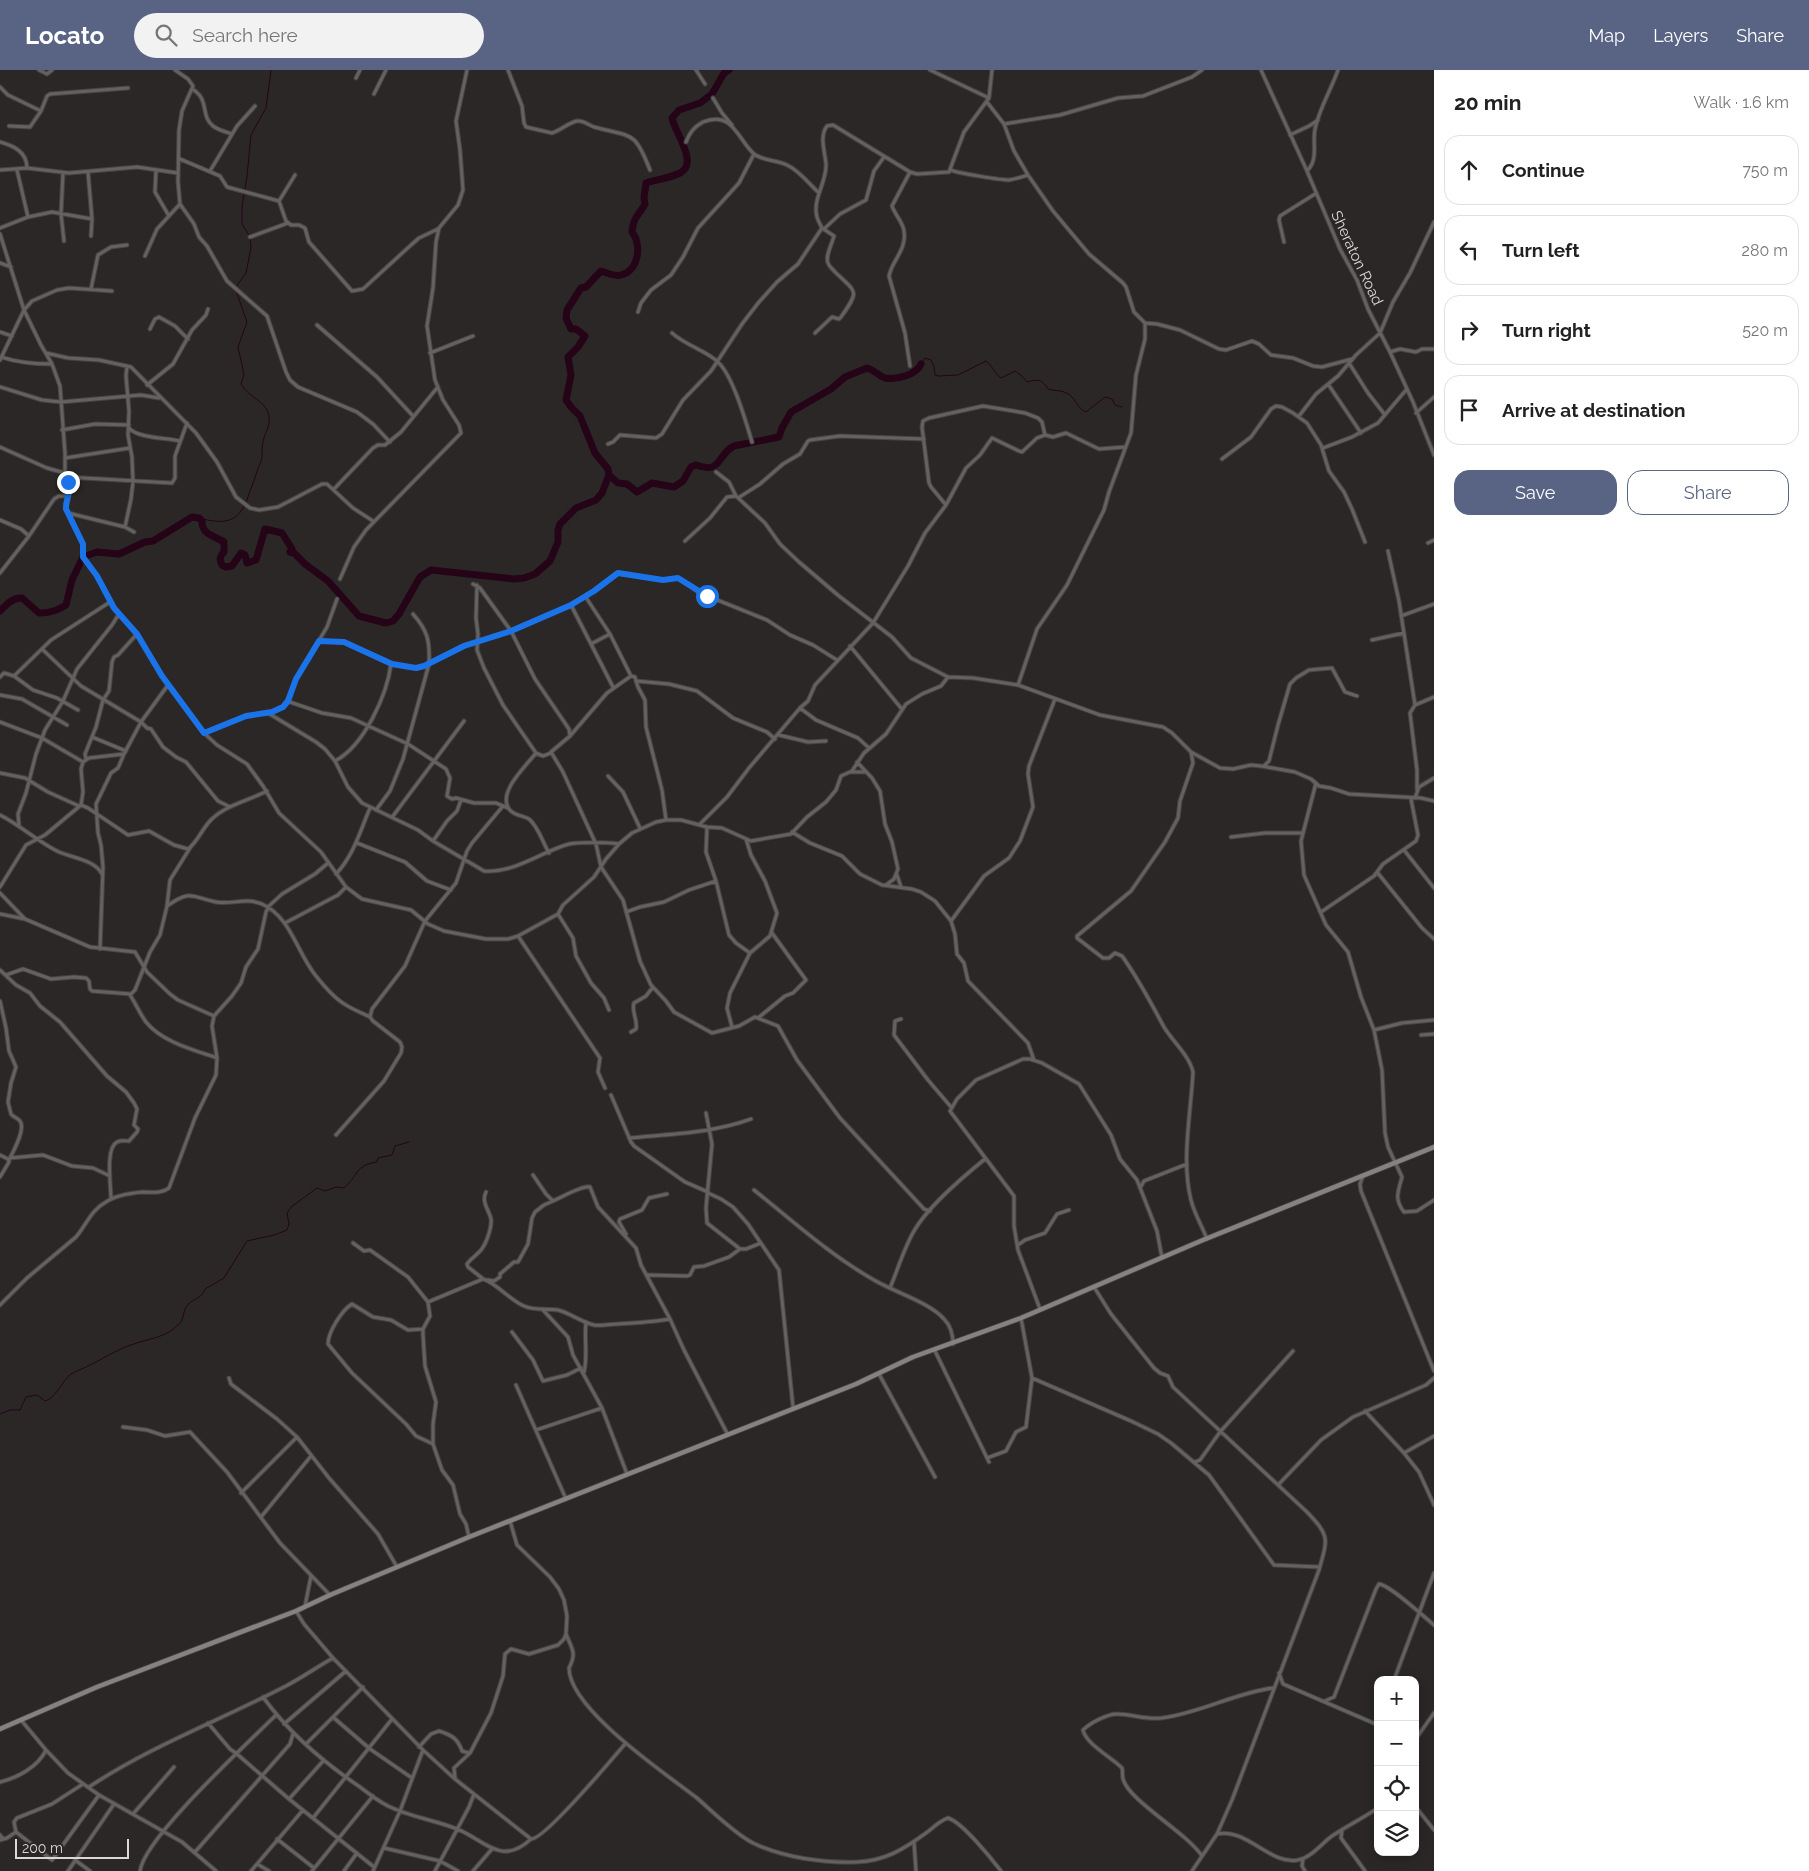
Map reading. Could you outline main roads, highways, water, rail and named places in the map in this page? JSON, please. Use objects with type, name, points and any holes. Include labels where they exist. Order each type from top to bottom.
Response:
[{"type":"waterway","points":[[199,518],[226,521],[238,515],[246,501],[261,462],[264,439],[269,423],[269,416],[264,405],[241,384],[244,374],[238,347],[247,322],[235,288],[246,273],[251,248],[250,237],[242,224],[242,207],[251,135],[266,108],[271,70]]},
{"type":"waterway","points":[[0,611],[10,602],[19,598],[22,598],[39,613],[59,609],[66,605],[72,580],[83,557],[97,552],[119,554],[145,542],[153,541],[192,517],[199,518],[206,532],[224,542],[224,552],[220,559],[222,565],[226,567],[232,566],[241,553],[245,555],[247,563],[256,560],[265,529],[282,533],[292,549],[290,552],[294,553],[328,581],[359,616],[386,623],[393,621],[399,614],[420,577],[431,570],[514,579],[535,574],[550,561],[558,542],[560,524],[576,508],[596,500],[602,493],[609,475],[608,469],[595,453],[580,416],[566,400],[571,375],[568,357],[585,336],[576,329],[571,329],[566,318],[567,310],[581,288],[586,287],[601,271],[619,275],[632,268],[638,250],[632,232],[635,219],[645,204],[646,183],[680,173],[685,168],[687,162],[687,155],[672,118],[679,110],[700,103],[712,94],[724,73],[729,70]]},
{"type":"waterway","points":[[921,364],[925,358],[931,360],[935,375],[939,376],[958,375],[986,361],[1001,378],[1015,371],[1027,382],[1039,381],[1044,383],[1048,389],[1070,395],[1079,407],[1086,412],[1105,397],[1112,399],[1115,405],[1122,407]]},
{"type":"waterway","points":[[609,475],[618,483],[627,484],[637,492],[652,483],[674,487],[683,481],[691,467],[696,465],[711,467],[734,446],[779,437],[791,412],[831,389],[845,377],[867,368],[885,378],[900,377],[911,374],[921,364]]},
{"type":"waterway","points":[[0,1414],[10,1410],[20,1410],[26,1397],[37,1395],[45,1401],[56,1393],[71,1374],[123,1348],[158,1337],[174,1329],[181,1322],[188,1304],[201,1295],[205,1289],[224,1278],[247,1241],[287,1230],[289,1224],[287,1213],[291,1207],[317,1188],[325,1191],[336,1187],[344,1188],[361,1168],[370,1163],[377,1162],[378,1158],[392,1155],[395,1146],[409,1142]]}]
